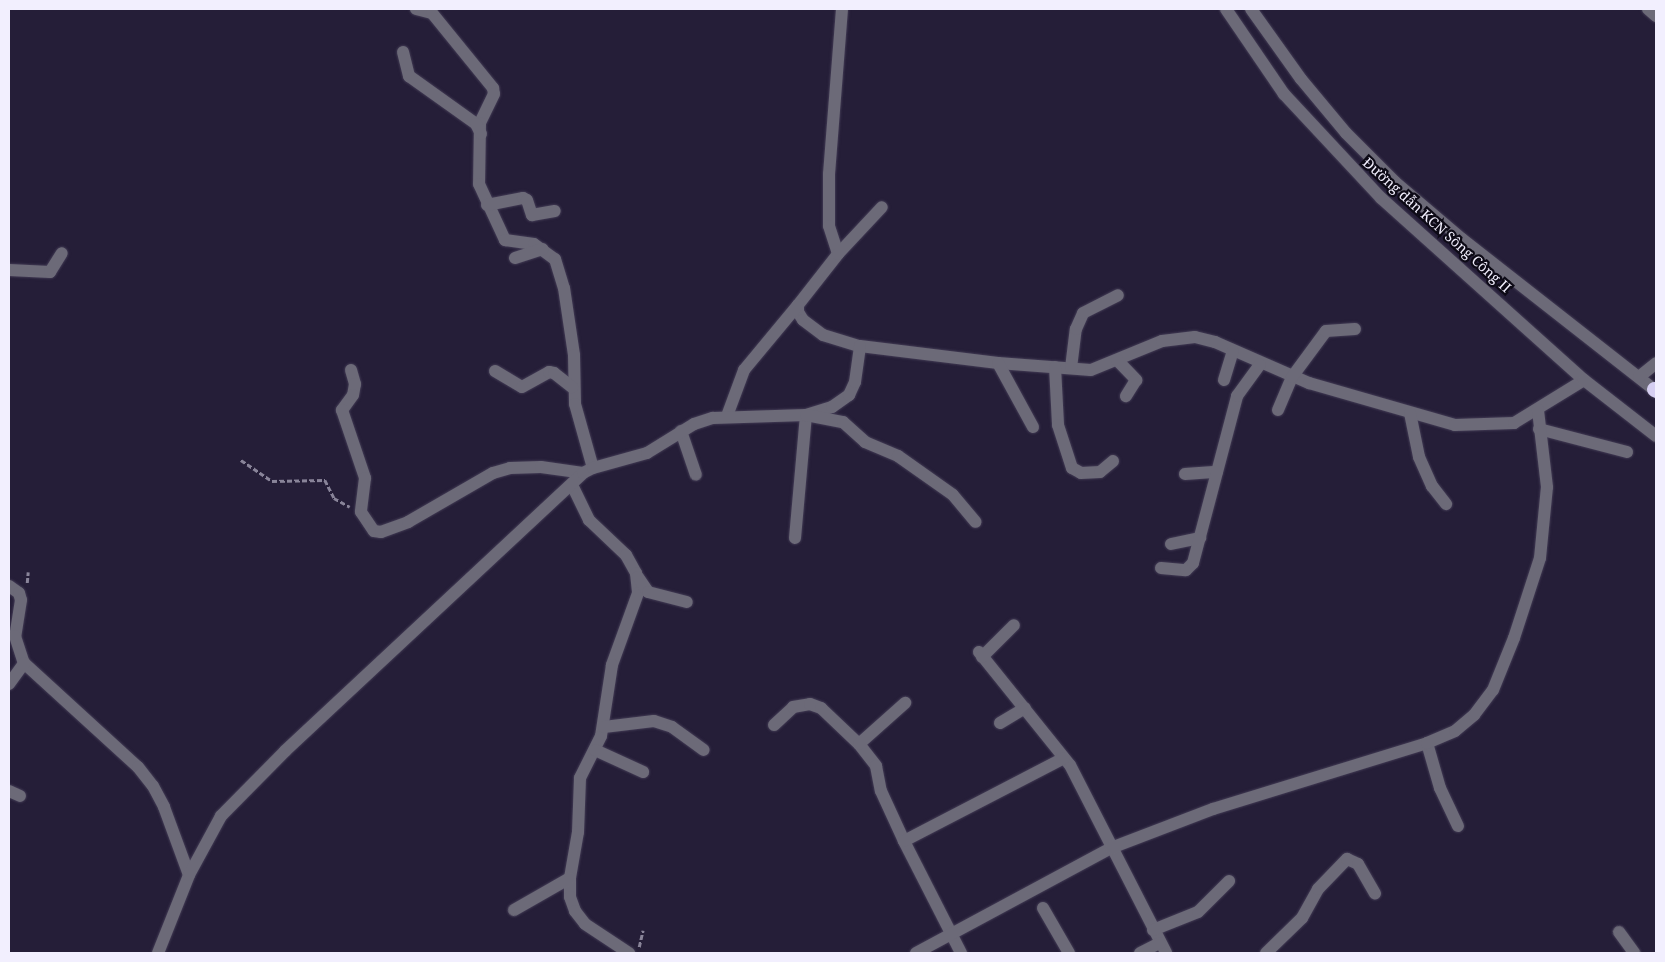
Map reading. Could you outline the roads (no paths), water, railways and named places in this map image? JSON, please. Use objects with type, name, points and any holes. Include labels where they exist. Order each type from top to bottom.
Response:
[{"type":"street","points":[[416,9],[432,13],[493,88],[494,94],[482,115],[479,184],[487,206],[505,240],[543,249],[555,259],[564,288],[575,369],[572,387],[588,470]]},
{"type":"street","points":[[838,254],[830,226],[829,174],[842,9]]},
{"type":"street","name":"Đường dẫn KCN Sông Công II","points":[[1226,9],[1284,94],[1380,198],[1584,380],[1656,436]]},
{"type":"street","name":"Đường dẫn KCN Sông Công II","points":[[1251,9],[1301,79],[1346,133],[1395,182],[1470,245],[1655,390]]},
{"type":"street","points":[[1648,9],[1656,16]]},
{"type":"street","points":[[404,52],[409,76],[476,124],[481,134]]},
{"type":"street","points":[[1284,94],[1301,79]]},
{"type":"street","points":[[487,206],[522,198],[527,200],[532,215],[555,212]]},
{"type":"street","points":[[726,416],[744,370],[838,254],[882,207]]},
{"type":"street","points":[[515,258],[543,249]]},
{"type":"street","points":[[9,270],[50,272],[62,253]]},
{"type":"street","points":[[1071,368],[1076,330],[1082,313],[1118,295]]},
{"type":"street","points":[[798,305],[798,312],[804,320],[823,335],[860,346],[998,363],[1091,370],[1178,337],[1195,337],[1233,351],[1292,377],[1410,414],[1455,425],[1492,426],[1514,423],[1584,380]]},
{"type":"street","points":[[1278,410],[1292,377],[1326,331],[1333,328],[1356,329]]},
{"type":"street","points":[[806,415],[832,407],[849,395],[855,382],[860,346]]},
{"type":"street","points":[[1224,380],[1233,351]]},
{"type":"street","points":[[1116,360],[1136,380],[1126,396]]},
{"type":"street","points":[[998,363],[1033,427]]},
{"type":"street","points":[[1639,377],[1656,363]]},
{"type":"street","points":[[1161,568],[1190,568],[1200,538],[1237,396],[1260,364]]},
{"type":"street","points":[[1055,366],[1058,426],[1072,468],[1081,473],[1100,472],[1113,461]]},
{"type":"street","points":[[352,370],[355,384],[354,395],[342,410],[365,478],[361,512],[374,531],[381,532],[408,522],[501,470],[541,467],[588,470],[647,453],[694,424],[726,416],[806,415],[843,422],[865,442],[898,456],[953,495],[976,522]]},
{"type":"street","points":[[495,371],[522,387],[548,372],[554,373],[572,387]]},
{"type":"street","points":[[916,953],[1111,848],[1213,809],[1427,743],[1455,731],[1474,715],[1493,690],[1514,638],[1540,558],[1545,530],[1546,487],[1538,410]]},
{"type":"street","points":[[1410,414],[1419,457],[1432,486],[1446,504]]},
{"type":"street","points":[[795,538],[806,415]]},
{"type":"street","points":[[1539,429],[1627,452]]},
{"type":"street","points":[[681,431],[696,475]]},
{"type":"street","points":[[158,953],[189,875],[221,816],[285,751],[588,470]]},
{"type":"street","points":[[1185,474],[1217,472]]},
{"type":"street","points":[[572,485],[588,520],[626,555],[648,592],[671,600],[687,602]]},
{"type":"street","points":[[1171,544],[1200,538]]},
{"type":"street","points":[[628,953],[585,924],[575,911],[570,897],[570,878],[578,832],[578,789],[604,727],[612,665],[638,593],[636,573]]},
{"type":"street","points":[[9,586],[19,593],[21,600],[15,636],[24,663],[138,768],[153,786],[164,807],[189,875]]},
{"type":"street","points":[[1014,625],[981,655],[1064,758],[1163,948],[1140,953]]},
{"type":"street","points":[[9,684],[24,663]]},
{"type":"street","points":[[859,744],[905,703]]},
{"type":"street","points":[[774,725],[793,707],[810,704],[820,708],[859,744],[876,766],[881,791],[904,841],[961,953]]},
{"type":"street","points":[[1000,723],[1025,708]]},
{"type":"street","points":[[604,727],[654,721],[672,727],[704,750]]},
{"type":"street","points":[[1427,743],[1440,788],[1458,826]]},
{"type":"street","points":[[595,750],[643,772]]},
{"type":"street","points":[[904,841],[1064,758]]},
{"type":"street","points":[[1266,953],[1302,918],[1318,889],[1347,858],[1358,864],[1375,893]]},
{"type":"street","points":[[514,910],[570,878]]},
{"type":"street","points":[[1153,930],[1198,912],[1229,881]]},
{"type":"street","points":[[1043,908],[1069,953]]},
{"type":"street","points":[[1620,932],[1634,953]]}]
